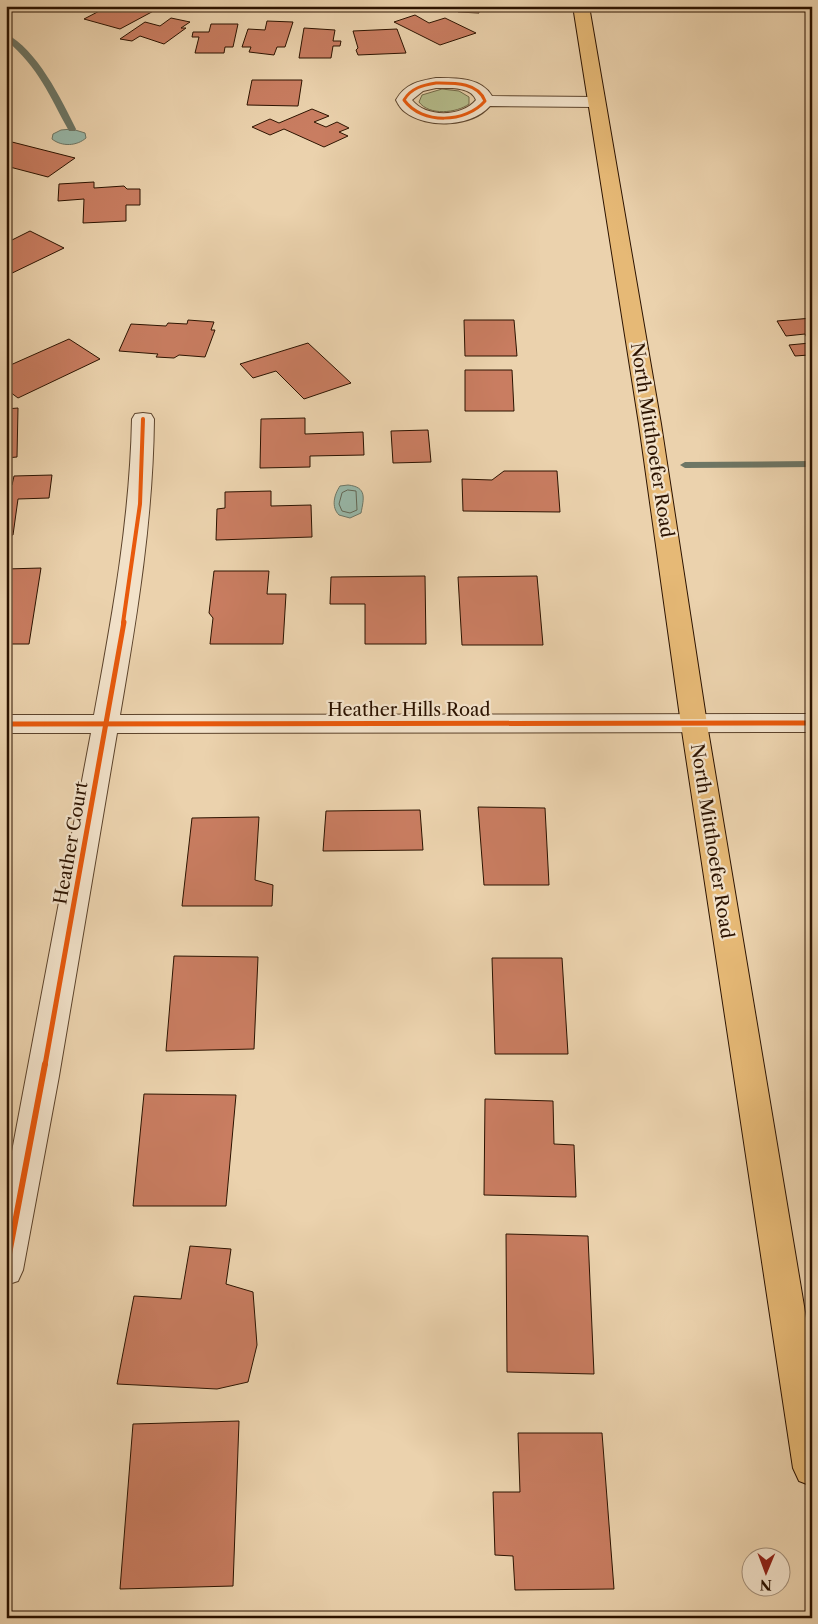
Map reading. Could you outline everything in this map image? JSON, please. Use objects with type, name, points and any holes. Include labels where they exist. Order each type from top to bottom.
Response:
[{"type":"main road","name":"North Mitthoefer Road","points":[[581,6],[650,424],[694,724],[812,1468]]},
{"type":"street","points":[[485,102],[596,102]]},
{"type":"street","name":"Heather Court","points":[[6,1270],[106,725],[138,528],[144,468],[143,419]]},
{"type":"street","name":"Heather Hills Road","points":[[6,724],[812,723]]},
{"type":"green space","points":[[442,89],[459,91],[469,97],[469,104],[458,109],[443,112],[429,109],[419,102],[422,95]]},
{"type":"water","points":[[72,129],[85,133],[86,138],[78,143],[69,144],[56,142],[52,139],[53,134],[61,130]]},
{"type":"water","points":[[348,485],[358,488],[363,494],[361,513],[350,518],[339,515],[334,505],[336,493],[340,486]]},
{"type":"building","points":[[109,6],[161,7],[120,29],[84,19]]},
{"type":"building","points":[[423,6],[479,6],[479,13],[458,12],[458,10]]},
{"type":"building","points":[[415,15],[429,23],[445,18],[476,33],[440,45],[394,22]]},
{"type":"building","points":[[171,18],[190,22],[181,28],[186,28],[164,44],[140,36],[132,41],[120,39],[145,22],[160,26]]},
{"type":"building","points":[[267,21],[293,22],[285,47],[277,47],[274,55],[249,52],[251,47],[242,47],[248,29],[265,30]]},
{"type":"building","points":[[211,24],[238,24],[233,47],[225,47],[224,53],[195,53],[199,37],[192,37],[193,32],[209,32]]},
{"type":"building","points":[[304,28],[335,30],[333,41],[341,41],[340,46],[333,46],[331,58],[299,58]]},
{"type":"building","points":[[397,29],[406,53],[358,55],[353,31]]},
{"type":"building","points":[[252,80],[302,80],[298,106],[247,105]]},
{"type":"building","points":[[312,109],[329,116],[314,122],[326,127],[337,122],[349,128],[339,132],[348,136],[324,147],[284,129],[270,135],[252,127],[270,119],[279,123]]},
{"type":"building","points":[[8,141],[75,158],[48,177],[6,166],[6,143]]},
{"type":"building","points":[[94,182],[94,188],[124,186],[127,189],[140,189],[140,205],[126,205],[126,221],[83,223],[84,199],[58,201],[59,184]]},
{"type":"building","points":[[30,231],[64,248],[6,276],[6,243]]},
{"type":"building","points":[[812,318],[812,360],[809,355],[795,356],[789,345],[810,343],[805,334],[786,336],[777,321]]},
{"type":"building","points":[[188,320],[214,322],[211,330],[215,330],[205,357],[179,355],[174,358],[156,357],[158,354],[119,351],[131,324],[166,326],[168,323],[187,324]]},
{"type":"building","points":[[464,320],[514,320],[517,356],[465,356]]},
{"type":"building","points":[[69,339],[100,359],[18,398],[6,389],[6,367]]},
{"type":"building","points":[[308,343],[351,383],[304,399],[276,371],[253,378],[240,364]]},
{"type":"building","points":[[465,370],[512,370],[514,411],[465,411]]},
{"type":"building","points":[[18,408],[17,457],[6,458],[6,409]]},
{"type":"building","points":[[305,418],[305,434],[363,432],[364,455],[310,456],[310,467],[260,468],[261,419]]},
{"type":"building","points":[[428,430],[431,462],[393,463],[391,431]]},
{"type":"building","points":[[504,471],[557,471],[560,512],[463,511],[462,479],[492,480]]},
{"type":"building","points":[[52,475],[49,498],[18,499],[13,535],[6,535],[6,485],[12,485],[14,476]]},
{"type":"building","points":[[271,491],[271,506],[311,505],[312,537],[216,540],[217,509],[225,508],[225,492]]},
{"type":"building","points":[[41,568],[29,644],[6,644],[6,569]]},
{"type":"building","points":[[214,571],[269,571],[267,594],[286,594],[283,644],[210,644],[213,618],[209,613]]},
{"type":"building","points":[[425,576],[426,644],[365,644],[365,604],[330,604],[331,577]]},
{"type":"building","points":[[537,576],[543,645],[462,645],[458,577]]},
{"type":"building","points":[[478,807],[545,808],[549,885],[484,885]]},
{"type":"building","points":[[420,810],[423,850],[323,851],[326,811]]},
{"type":"building","points":[[259,817],[255,880],[273,885],[272,906],[182,906],[192,818]]},
{"type":"building","points":[[174,956],[258,957],[254,1049],[166,1051]]},
{"type":"building","points":[[492,958],[562,958],[568,1054],[495,1054]]},
{"type":"building","points":[[144,1094],[236,1095],[226,1206],[133,1206]]},
{"type":"building","points":[[485,1099],[553,1101],[554,1144],[574,1145],[576,1197],[484,1195]]},
{"type":"building","points":[[506,1234],[588,1236],[594,1374],[507,1372]]},
{"type":"building","points":[[190,1246],[231,1249],[226,1284],[253,1292],[257,1345],[248,1382],[217,1389],[117,1384],[134,1296],[181,1299]]},
{"type":"building","points":[[239,1421],[233,1586],[120,1589],[133,1424]]},
{"type":"building","points":[[518,1433],[602,1433],[614,1589],[515,1590],[513,1556],[495,1555],[493,1492],[520,1492]]},
{"type":"waterway","points":[[6,36],[28,56],[45,78],[72,129]]},
{"type":"waterway","points":[[685,465],[812,464]]},
{"type":"cycle path","points":[[436,83],[472,87],[483,95],[485,101],[479,108],[469,114],[444,118],[431,117],[419,113],[410,108],[404,100],[413,89],[436,83]]},
{"type":"cycle path","points":[[6,1270],[31,1141],[129,588],[140,504],[143,462],[143,419]]},
{"type":"cycle path","points":[[6,724],[812,723]]}]
